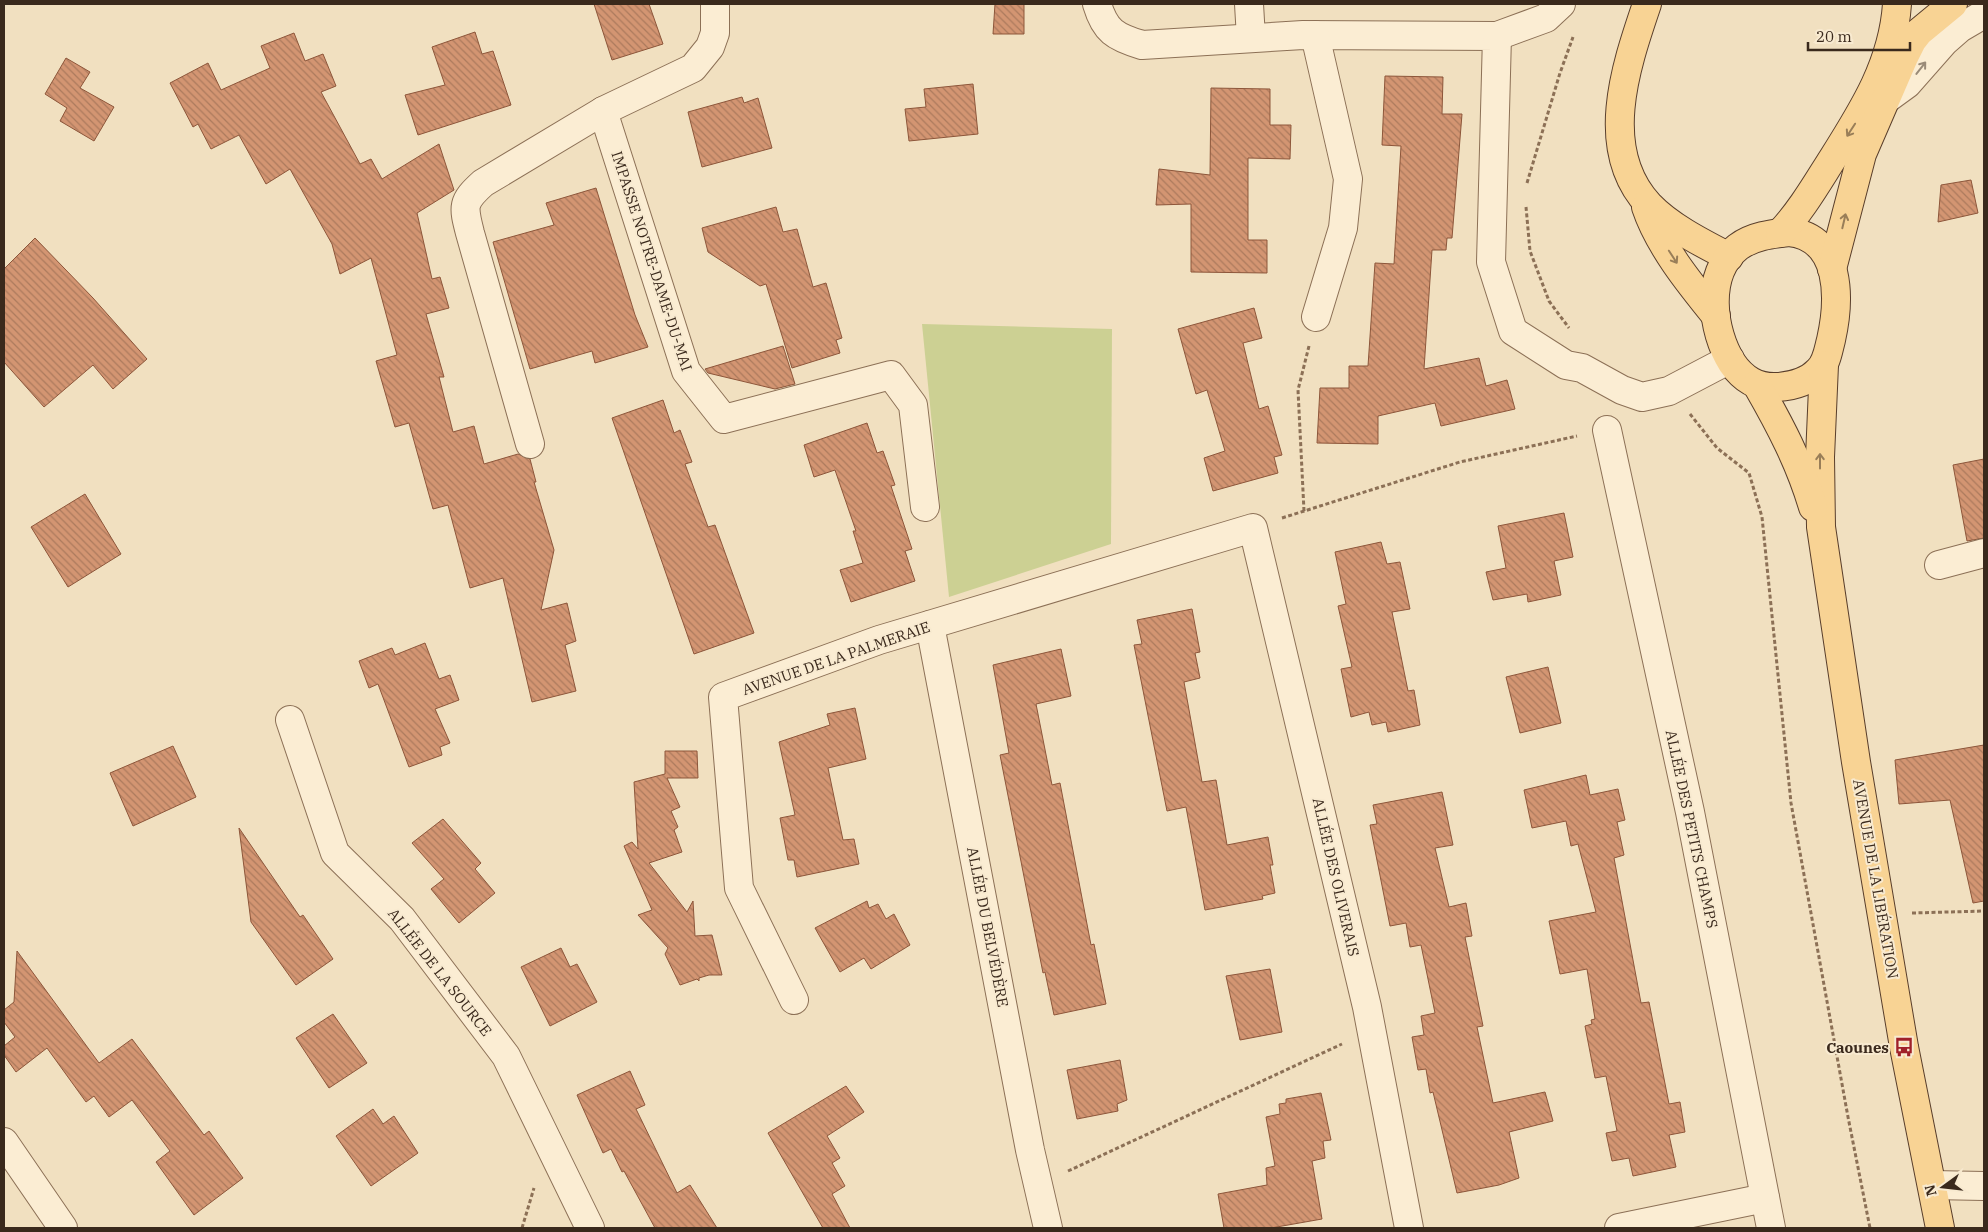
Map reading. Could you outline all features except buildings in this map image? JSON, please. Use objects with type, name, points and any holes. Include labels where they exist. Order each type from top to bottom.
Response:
[{"type":"main road","points":[[1647,4],[1625,77],[1620,117],[1626,165],[1644,198],[1657,231],[1695,290],[1716,316]]},
{"type":"main road","points":[[1780,233],[1821,178],[1871,97],[1890,49],[1897,4]]},
{"type":"main road","points":[[1832,269],[1820,246],[1807,236],[1780,233],[1750,240],[1729,257],[1717,285],[1716,316],[1720,338],[1730,359],[1746,379],[1757,386],[1772,387],[1799,383],[1811,378],[1824,365],[1835,320],[1832,269],[1853,181],[1885,100],[1912,41],[1928,23],[1953,4]]},
{"type":"main road","points":[[1644,198],[1677,227],[1729,257]]},
{"type":"main road","name":"AVENUE DE LA LIBÉRATION","points":[[1824,365],[1820,457],[1821,527],[1856,762],[1904,1047],[1940,1228]]},
{"type":"main road","name":"AVENUE DE LA LIBÉRATION","points":[[1757,386],[1791,446],[1821,527]]},
{"type":"street","points":[[530,444],[464,210],[468,196],[484,183],[603,111],[693,68],[710,47],[715,33],[715,4]]},
{"type":"street","points":[[1097,4],[1102,23],[1122,39],[1142,45],[1315,35],[1497,36],[1546,18],[1561,4]]},
{"type":"street","points":[[1249,4],[1251,38]]},
{"type":"street","points":[[1885,100],[1907,84],[1949,37],[1984,14]]},
{"type":"street","points":[[1315,35],[1348,179],[1343,228],[1316,316]]},
{"type":"street","points":[[1497,36],[1490,262],[1513,331],[1566,365],[1582,368],[1622,390],[1642,397],[1669,391],[1730,359]]},
{"type":"street","name":"IMPASSE NOTRE-DAME-DU-MAI","points":[[603,111],[686,371],[724,419],[891,375],[913,405],[925,506]]},
{"type":"street","name":"ALLÉE DES PETITS CHAMPS","points":[[1607,430],[1690,812],[1771,1228]]},
{"type":"street","name":"AVENUE DE LA PALMERAIE","points":[[794,1000],[739,888],[723,697],[879,640],[1253,528]]},
{"type":"street","name":"ALLÉE DES OLIVERAIS","points":[[1253,528],[1372,1031],[1410,1228]]},
{"type":"street","points":[[1939,565],[1984,552]]},
{"type":"street","name":"ALLÉE DU BELVÉDÈRE","points":[[930,625],[1030,1150],[1048,1228]]},
{"type":"street","name":"ALLÉE DE LA SOURCE","points":[[290,720],[335,854],[402,919],[506,1056],[590,1228]]},
{"type":"street","points":[[4,1142],[63,1228]]},
{"type":"street","points":[[1932,1185],[1984,1186]]},
{"type":"street","points":[[1619,1228],[1765,1198]]},
{"type":"path","points":[[1525,190],[1560,73],[1576,30]]},
{"type":"path","points":[[1526,199],[1530,251],[1549,301],[1571,330]]},
{"type":"path","points":[[1304,511],[1298,390],[1316,316]]},
{"type":"path","points":[[1690,414],[1717,448],[1749,473],[1762,516],[1791,803],[1870,1228]]},
{"type":"path","points":[[1253,528],[1460,462],[1607,430]]},
{"type":"path","points":[[1908,913],[1984,911]]},
{"type":"path","points":[[1066,1172],[1372,1031]]},
{"type":"green space","points":[[922,324],[1112,329],[1111,544],[949,597]]},
{"type":"place","name":"Caounes","points":[[1904,1047]]}]
